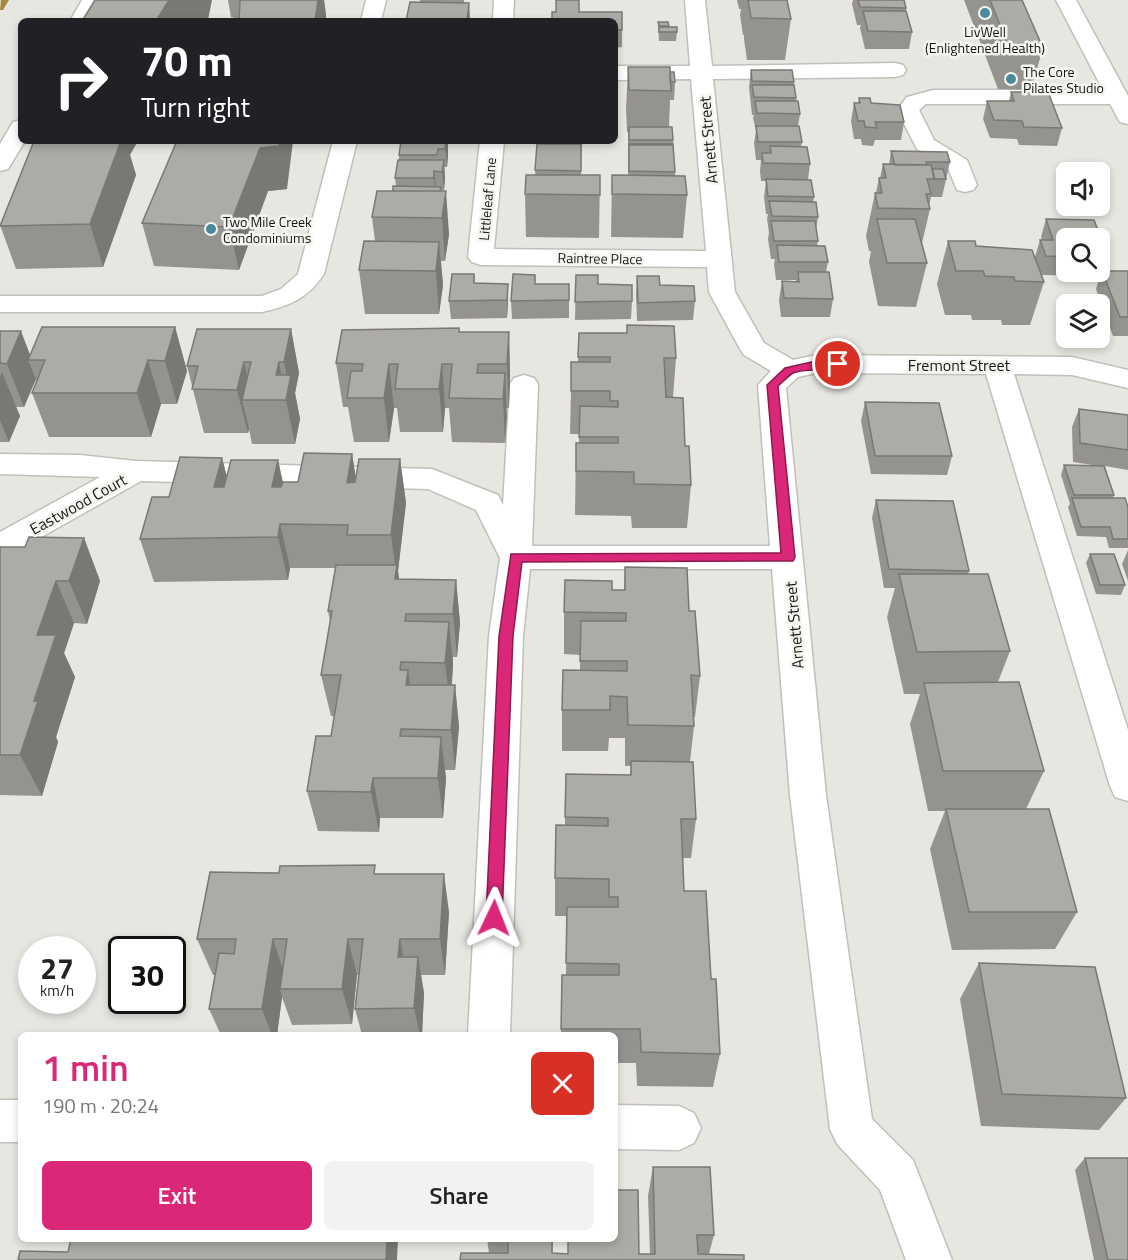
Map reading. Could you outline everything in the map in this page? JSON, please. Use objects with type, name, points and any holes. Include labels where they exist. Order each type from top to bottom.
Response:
[{"type":"street","points":[[82,18],[92,0]]},
{"type":"street","points":[[372,18],[376,0]]},
{"type":"street","points":[[502,18],[504,0]]},
{"type":"street","name":"Arnett Street","points":[[695,0],[723,292],[754,349],[789,370],[772,385],[808,795],[852,1129],[897,1176],[929,1260]]},
{"type":"street","points":[[1066,0],[1123,107]]},
{"type":"street","points":[[618,73],[702,74],[794,69],[896,70]]},
{"type":"street","points":[[965,185],[959,165],[925,144],[908,110],[917,99],[933,97],[1123,107]]},
{"type":"street","points":[[0,164],[18,132]]},
{"type":"street","points":[[0,304],[262,304],[288,297],[298,292],[311,274],[344,144]]},
{"type":"street","name":"Littleleaf Lane","points":[[482,257],[492,144]]},
{"type":"street","name":"Raintree Place","points":[[482,257],[719,259]]},
{"type":"street","name":"Fremont Street","points":[[789,370],[816,364],[1072,366],[1128,379]]},
{"type":"street","points":[[997,366],[1128,786]]},
{"type":"street","points":[[489,1032],[506,636],[516,558],[524,384]]},
{"type":"street","points":[[0,464],[80,465],[136,471]]},
{"type":"street","name":"Eastwood Court","points":[[0,546],[136,471],[432,479],[487,503],[516,558]]},
{"type":"street","points":[[516,558],[788,557]]},
{"type":"street","points":[[0,1120],[18,1121]]},
{"type":"street","points":[[618,1127],[679,1128]]},
{"type":"building","points":[[95,0],[169,0],[158,18],[84,18]]},
{"type":"building","points":[[240,0],[318,0],[315,18],[239,18]]},
{"type":"building","points":[[556,0],[579,0],[579,12],[622,12],[622,30],[618,30],[618,18],[552,18],[552,12],[556,12]]},
{"type":"building","points":[[748,0],[787,0],[791,19],[751,18]]},
{"type":"building","points":[[858,0],[904,0],[906,8],[860,7]]},
{"type":"building","points":[[990,0],[1022,0],[1043,48],[1009,48]]},
{"type":"building","points":[[410,2],[469,3],[467,18],[407,18]]},
{"type":"building","points":[[863,11],[906,11],[912,32],[868,31]]},
{"type":"building","points":[[658,22],[668,22],[669,26],[659,26]]},
{"type":"building","points":[[659,27],[677,27],[677,32],[659,32]]},
{"type":"building","points":[[628,67],[670,67],[671,91],[629,90]]},
{"type":"building","points":[[751,70],[792,70],[794,82],[752,81]]},
{"type":"building","points":[[670,72],[674,72],[675,82],[670,82]]},
{"type":"building","points":[[752,85],[794,85],[796,98],[754,97]]},
{"type":"building","points":[[1011,92],[1048,92],[1062,128],[1024,127],[1022,121],[994,120],[987,101],[1014,101]]},
{"type":"building","points":[[859,98],[870,98],[871,103],[900,105],[904,122],[875,122],[877,128],[865,127],[864,121],[858,121],[854,103],[860,103]]},
{"type":"building","points":[[755,101],[798,101],[800,114],[757,113]]},
{"type":"building","points":[[756,126],[799,126],[802,142],[758,142]]},
{"type":"building","points":[[629,127],[672,127],[673,140],[629,140]]},
{"type":"building","points":[[33,144],[120,144],[90,224],[0,226]]},
{"type":"building","points":[[176,144],[279,144],[279,146],[260,148],[229,227],[142,223]]},
{"type":"building","points":[[401,144],[446,144],[445,149],[438,149],[437,155],[399,155]]},
{"type":"building","points":[[537,144],[581,144],[581,171],[535,170]]},
{"type":"building","points":[[673,144],[673,145],[629,145]]},
{"type":"building","points":[[629,145],[673,145],[675,172],[629,171]]},
{"type":"building","points":[[770,146],[807,147],[810,164],[763,163],[762,153],[771,153]]},
{"type":"building","points":[[891,151],[947,152],[950,162],[895,165]]},
{"type":"building","points":[[398,160],[444,160],[442,172],[434,171],[434,178],[395,178]]},
{"type":"building","points":[[883,164],[931,165],[935,179],[927,179],[931,194],[926,194],[930,209],[878,208],[875,193],[882,193],[879,178],[886,178]]},
{"type":"building","points":[[932,169],[943,169],[946,179],[934,179]]},
{"type":"building","points":[[526,175],[600,175],[600,195],[525,194]]},
{"type":"building","points":[[612,175],[685,176],[687,195],[612,194]]},
{"type":"building","points":[[766,179],[811,180],[814,197],[768,196]]},
{"type":"building","points":[[393,186],[441,187],[440,191],[393,191]]},
{"type":"building","points":[[377,191],[446,191],[442,218],[372,217]]},
{"type":"building","points":[[769,201],[816,202],[818,217],[772,216]]},
{"type":"building","points":[[877,219],[915,219],[927,263],[887,263]]},
{"type":"building","points":[[1046,219],[1094,220],[1097,228],[1056,228],[1056,256],[1046,256],[1040,240],[1053,240]]},
{"type":"building","points":[[771,221],[815,221],[818,241],[774,241]]},
{"type":"building","points":[[364,241],[439,242],[436,271],[359,270]]},
{"type":"building","points":[[948,241],[975,241],[976,246],[1032,250],[1044,282],[1015,281],[1014,277],[985,276],[983,271],[956,271]]},
{"type":"building","points":[[777,245],[825,246],[828,262],[779,262]]},
{"type":"building","points":[[1110,271],[1128,271],[1128,317],[1120,317],[1106,282],[1110,282]]},
{"type":"building","points":[[798,272],[829,272],[833,299],[784,298],[782,281],[799,282]]},
{"type":"building","points":[[452,274],[474,274],[474,283],[508,284],[507,300],[449,301]]},
{"type":"building","points":[[513,274],[535,275],[535,284],[569,284],[569,300],[511,301]]},
{"type":"building","points":[[576,275],[598,275],[598,284],[632,285],[632,301],[575,302]]},
{"type":"building","points":[[637,276],[659,276],[660,285],[694,286],[695,301],[638,303]]},
{"type":"building","points":[[627,325],[674,326],[676,358],[664,358],[666,397],[683,398],[685,446],[689,446],[691,485],[634,484],[634,472],[576,471],[576,443],[618,443],[618,437],[579,437],[580,406],[618,407],[618,401],[610,401],[610,391],[571,391],[571,362],[610,362],[610,357],[578,357],[579,333],[627,333]]},
{"type":"building","points":[[42,327],[175,327],[165,361],[148,360],[137,393],[32,393],[45,360],[28,360]]},
{"type":"building","points":[[459,328],[459,332],[509,332],[507,364],[478,364],[477,373],[505,373],[503,399],[449,398],[452,364],[442,364],[439,389],[395,389],[398,364],[389,364],[384,398],[347,398],[351,371],[362,371],[363,364],[336,363],[342,330]]},
{"type":"building","points":[[197,329],[291,329],[284,362],[279,362],[276,375],[291,375],[286,400],[242,400],[251,362],[244,362],[237,390],[192,389],[198,366],[187,366]]},
{"type":"building","points":[[0,331],[21,331],[7,364],[0,363]]},
{"type":"building","points":[[865,402],[939,403],[952,456],[875,456]]},
{"type":"building","points":[[1079,409],[1128,415],[1128,450],[1080,443]]},
{"type":"building","points":[[304,453],[352,454],[347,483],[355,482],[359,459],[400,459],[391,535],[347,535],[348,525],[280,524],[278,537],[140,539],[152,497],[169,497],[180,457],[222,458],[214,487],[224,487],[231,460],[278,460],[272,487],[281,487],[283,482],[298,482]]},
{"type":"building","points":[[1064,465],[1104,466],[1114,495],[1074,495]]},
{"type":"building","points":[[1072,498],[1125,498],[1128,507],[1128,539],[1113,539],[1110,527],[1081,527]]},
{"type":"building","points":[[876,500],[953,501],[969,571],[889,569]]},
{"type":"building","points":[[29,537],[84,538],[69,581],[56,581],[37,635],[56,635],[34,701],[38,701],[20,755],[0,755],[0,547],[25,547]]},
{"type":"building","points":[[1090,554],[1114,554],[1125,585],[1100,585]]},
{"type":"building","points":[[336,565],[397,565],[395,579],[456,580],[453,614],[406,614],[405,621],[449,622],[445,663],[401,662],[400,670],[408,670],[406,685],[455,685],[451,730],[401,729],[400,736],[441,737],[438,778],[373,778],[371,792],[307,791],[316,736],[331,736],[341,675],[321,675],[332,611],[328,611]]},
{"type":"building","points":[[625,567],[687,568],[689,611],[695,611],[700,676],[691,675],[694,726],[628,725],[627,697],[610,696],[610,710],[562,710],[563,670],[627,671],[627,661],[580,661],[581,621],[626,621],[626,613],[564,612],[565,580],[612,581],[612,590],[625,590]]},
{"type":"building","points":[[899,574],[988,574],[1010,651],[917,652]]},
{"type":"building","points":[[1019,682],[1044,771],[943,771],[924,683]]},
{"type":"building","points":[[631,761],[693,762],[696,819],[681,819],[684,891],[706,891],[711,979],[716,979],[720,1054],[641,1052],[640,1029],[561,1029],[562,975],[619,975],[619,964],[566,963],[567,907],[618,907],[618,897],[609,897],[609,879],[555,878],[556,825],[608,826],[608,818],[565,817],[566,774],[631,775]]},
{"type":"building","points":[[946,809],[1049,809],[1077,912],[969,912]]},
{"type":"building","points":[[375,865],[374,874],[444,874],[440,939],[400,939],[398,957],[418,957],[414,1008],[355,1009],[363,939],[348,939],[342,989],[280,989],[287,939],[273,939],[262,1009],[209,1009],[219,953],[234,954],[236,939],[197,939],[210,872],[279,873],[280,866]]},
{"type":"building","points":[[979,963],[1095,967],[1126,1098],[1002,1094]]},
{"type":"building","points":[[1085,1158],[1128,1158],[1128,1260],[1108,1260]]},
{"type":"building","points":[[653,1167],[710,1167],[714,1235],[697,1235],[698,1254],[744,1255],[744,1260],[460,1260],[461,1253],[508,1253],[508,1242],[552,1242],[552,1253],[568,1254],[568,1242],[618,1242],[618,1190],[638,1190],[639,1254],[655,1254]]},
{"type":"building","points":[[70,1242],[387,1242],[386,1260],[18,1260],[20,1251],[68,1252]]},
{"type":"waterway","points":[[0,8],[5,0]]},
{"type":"place","name":"LivWell (Enlightened Health)","points":[[985,13]]},
{"type":"place","name":"The Core Pilates Studio","points":[[1011,79]]},
{"type":"place","name":"Two Mile Creek Condominiums","points":[[211,229]]},
{"type":"route","points":[[494,918],[506,636],[516,558],[788,557],[772,385],[789,370],[816,364],[838,364]]}]
